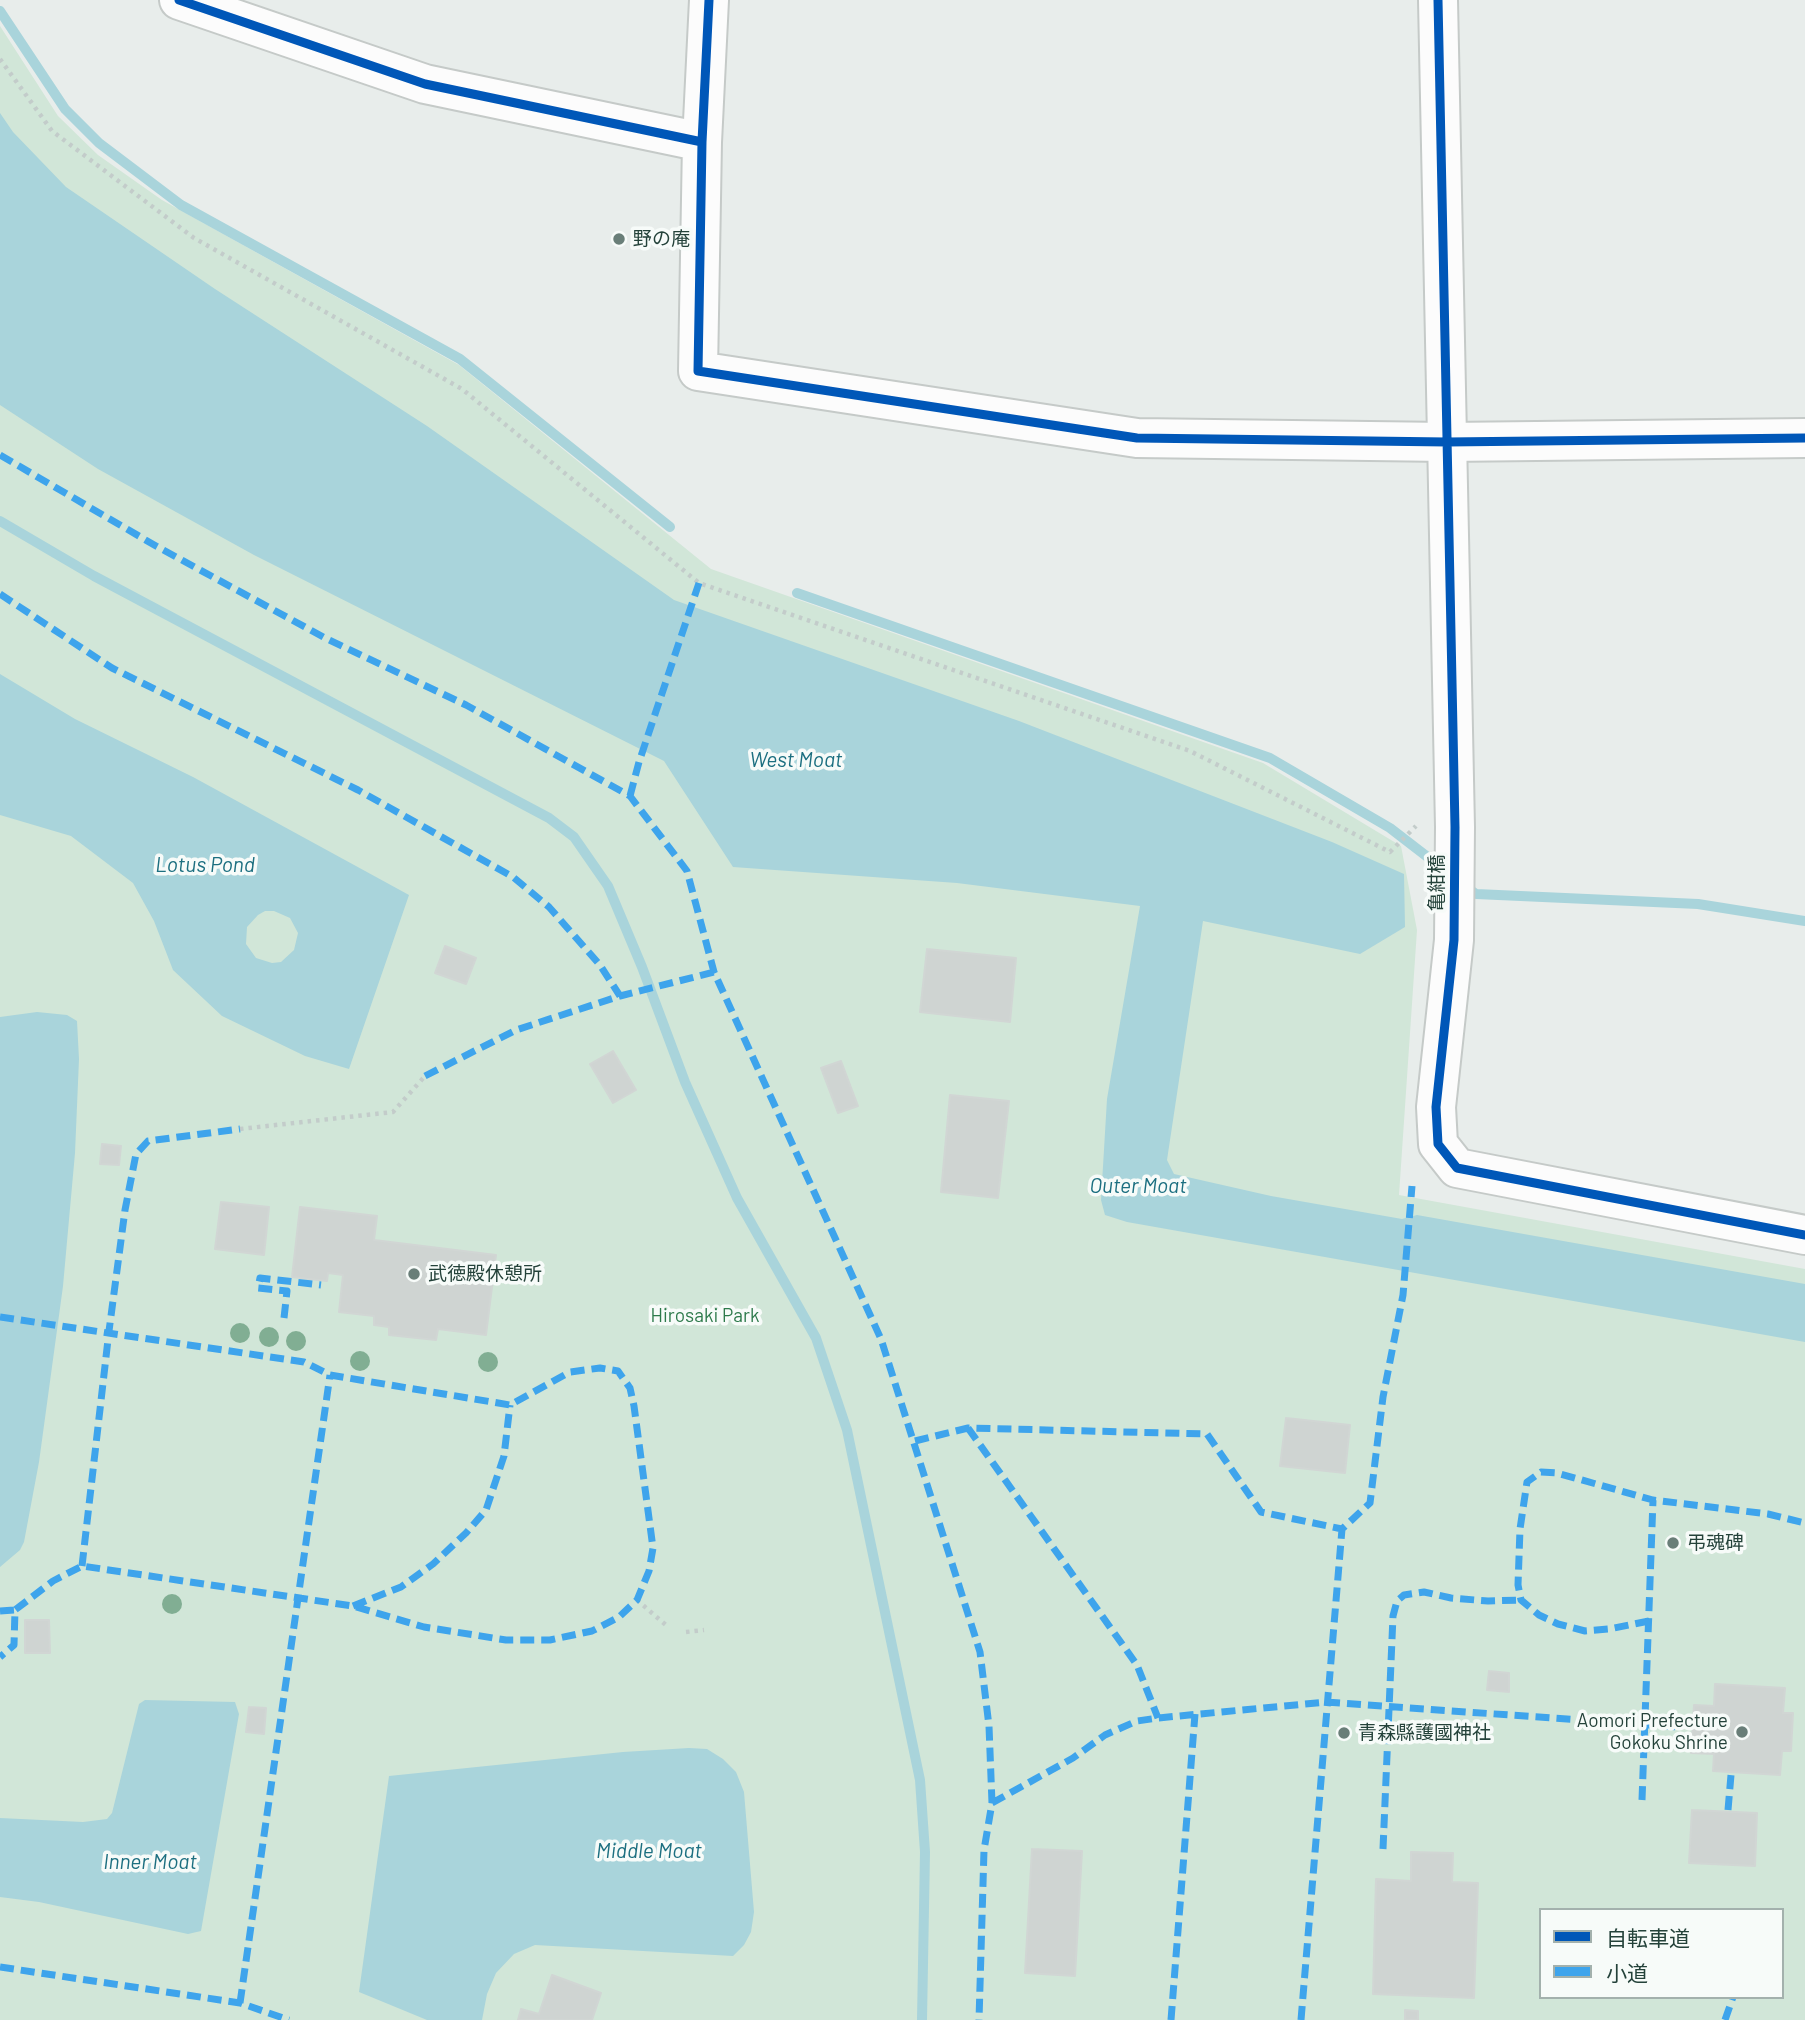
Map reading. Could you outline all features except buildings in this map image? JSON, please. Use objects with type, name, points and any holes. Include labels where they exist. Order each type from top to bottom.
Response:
[{"type":"street","points":[[179,0],[425,84],[702,142]]},
{"type":"street","points":[[709,0],[702,142],[698,371],[1137,438],[1447,442],[1805,438]]},
{"type":"street","name":"亀紺橋","points":[[1438,0],[1447,442],[1439,822],[1454,940],[1436,1107],[1438,1144],[1457,1168],[1805,1235]]},
{"type":"path","points":[[0,59],[52,131],[172,222],[194,238],[462,389],[699,583],[1190,751],[1390,852],[1439,822]]},
{"type":"path","points":[[240,1129],[393,1112],[425,1076]]},
{"type":"path","points":[[637,1600],[667,1626]]},
{"type":"path","points":[[686,1632],[704,1630]]},
{"type":"green space","name":"Hirosaki Park","points":[[0,26],[58,116],[98,155],[162,200],[459,365],[711,569],[1263,763],[1401,846],[1417,930],[1399,1195],[1805,1269],[1805,2020],[0,2020]]},
{"type":"water","name":"West Moat","points":[[0,113],[13,132],[66,187],[215,289],[427,426],[674,600],[1019,721],[1332,842],[1404,874],[1405,927],[1360,954],[1203,921],[1167,1160],[1174,1174],[1271,1196],[1402,1219],[1417,1215],[1805,1284],[1805,1342],[1127,1222],[1105,1215],[1101,1200],[1107,1099],[1140,906],[957,883],[733,867],[664,761],[254,555],[98,469],[0,405]]},
{"type":"water","name":"Lotus Pond","points":[[0,674],[75,719],[193,777],[409,895],[349,1069],[305,1056],[222,1016],[173,970],[154,921],[133,883],[71,836],[0,815]],"holes":[[[265,911],[274,911],[290,918],[298,933],[294,950],[281,962],[272,963],[256,958],[246,944],[247,927],[258,915]]]},
{"type":"water","points":[[37,1012],[67,1015],[77,1021],[79,1059],[75,1153],[63,1286],[39,1462],[24,1542],[20,1550],[0,1567],[0,1017]]},
{"type":"water","name":"Inner Moat","points":[[145,1700],[235,1702],[239,1714],[201,1931],[188,1934],[39,1902],[0,1897],[0,1818],[83,1822],[107,1819],[112,1813],[139,1704]]},
{"type":"water","name":"Middle Moat","points":[[707,1749],[723,1759],[736,1772],[744,1792],[754,1912],[751,1932],[744,1945],[733,1956],[535,1945],[514,1954],[496,1973],[487,1994],[482,2020],[427,2020],[359,1992],[389,1776],[623,1752]]},
{"type":"waterway","points":[[0,11],[65,109],[99,143],[181,205],[460,359],[670,527]]},
{"type":"waterway","points":[[0,521],[94,576],[549,818],[574,837],[608,886],[685,1082],[737,1198],[816,1338],[847,1430],[920,1780],[925,1852],[922,2020]]},
{"type":"waterway","points":[[797,593],[1270,758],[1390,828],[1447,872]]},
{"type":"waterway","points":[[1462,884],[1476,894],[1698,904],[1805,921]]},
{"type":"marked path","points":[[0,455],[156,546],[327,639],[466,705],[630,796],[687,871],[714,972],[881,1339],[980,1652],[989,1726],[992,1803],[984,1850],[979,2020]]},
{"type":"marked path","points":[[630,796],[699,583]]},
{"type":"marked path","points":[[0,594],[112,668],[358,790],[513,877],[549,907],[600,965],[620,996]]},
{"type":"marked path","points":[[425,1076],[516,1030],[620,996],[714,972]]},
{"type":"marked path","points":[[82,1566],[109,1331],[125,1210],[136,1154],[148,1141],[240,1129]]},
{"type":"marked path","points":[[1301,2020],[1342,1529],[1370,1503],[1383,1397],[1403,1295],[1412,1186]]},
{"type":"marked path","points":[[284,1318],[287,1291],[258,1288],[260,1278],[321,1285]]},
{"type":"marked path","points":[[0,1317],[304,1362],[330,1375],[510,1405],[570,1372],[600,1368],[618,1371],[630,1388],[634,1406],[653,1548],[649,1571],[637,1600],[619,1617],[592,1631],[550,1640],[506,1640],[424,1627],[353,1606],[82,1566],[53,1581],[15,1610],[14,1645],[0,1657]]},
{"type":"marked path","points":[[240,2003],[330,1375]]},
{"type":"marked path","points":[[353,1606],[401,1587],[433,1564],[486,1510],[504,1456],[510,1405]]},
{"type":"marked path","points":[[968,1428],[1137,1665],[1158,1718]]},
{"type":"marked path","points":[[915,1441],[968,1428],[1207,1434],[1261,1512],[1342,1529]]},
{"type":"marked path","points":[[1649,1621],[1585,1631],[1558,1624],[1539,1615],[1521,1600],[1518,1585],[1520,1529],[1527,1482],[1541,1472],[1557,1473],[1653,1500],[1768,1514],[1805,1523]]},
{"type":"marked path","points":[[1642,1800],[1653,1500]]},
{"type":"marked path","points":[[1383,1849],[1393,1616],[1397,1601],[1404,1595],[1424,1592],[1451,1598],[1521,1600]]},
{"type":"marked path","points":[[0,1611],[15,1610]]},
{"type":"marked path","points":[[992,1803],[1073,1758],[1105,1735],[1137,1721],[1158,1718],[1326,1702],[1679,1727]]},
{"type":"marked path","points":[[1171,2020],[1195,1714]]},
{"type":"marked path","points":[[1728,1810],[1731,1775]]},
{"type":"marked path","points":[[0,1967],[240,2003],[289,2020]]},
{"type":"marked path","points":[[1725,2020],[1732,1999]]},
{"type":"cycle path","points":[[179,0],[425,84],[702,142]]},
{"type":"cycle path","points":[[709,0],[702,142],[698,371],[1137,438],[1447,442],[1805,438]]},
{"type":"cycle path","points":[[1438,0],[1455,827],[1454,940],[1436,1107],[1438,1144],[1457,1168],[1805,1235]]},
{"type":"place","name":"野の庵","points":[[619,239]]},
{"type":"place","name":"武徳殿休憩所","points":[[414,1274]]},
{"type":"place","name":"弔魂碑","points":[[1673,1543]]},
{"type":"place","name":"Aomori Prefecture Gokoku Shrine","points":[[1742,1732]]},
{"type":"place","name":"青森縣護國神社","points":[[1344,1733]]},
{"type":"water label","name":"Outer Moat","points":[[1138,1186]]}]
